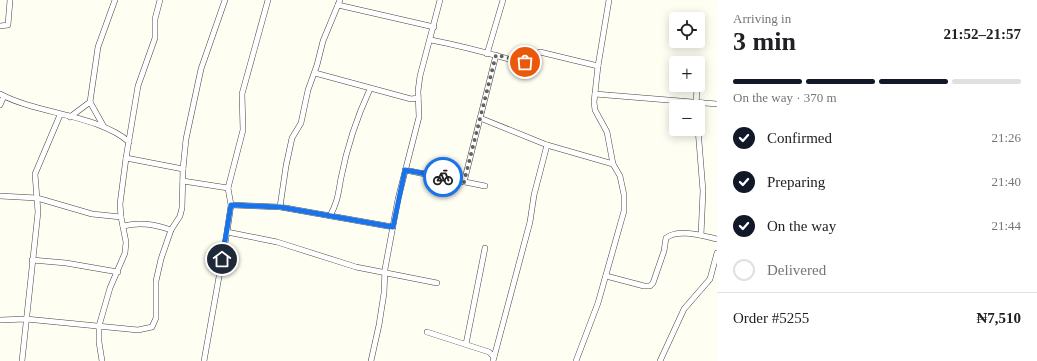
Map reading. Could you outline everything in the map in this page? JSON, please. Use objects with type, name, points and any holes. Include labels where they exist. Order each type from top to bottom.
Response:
[{"type":"street","points":[[0,26],[8,25],[10,0]]},
{"type":"street","points":[[104,127],[90,102],[98,47],[115,0]]},
{"type":"street","points":[[102,361],[99,342],[99,326],[106,302],[125,254],[126,242],[120,204],[126,158],[138,86],[155,38],[155,19],[160,0]]},
{"type":"street","points":[[0,320],[26,318],[138,330],[152,327],[156,318],[156,281],[171,230],[180,216],[182,208],[183,169],[186,140],[201,69],[225,0]]},
{"type":"street","points":[[204,361],[231,205],[228,188],[243,130],[242,94],[268,0]]},
{"type":"street","points":[[371,361],[384,293],[385,272],[393,227],[405,170],[419,117],[418,98],[420,76],[431,40],[440,0]]},
{"type":"street","points":[[487,54],[503,0]]},
{"type":"street","points":[[576,361],[598,303],[622,222],[625,202],[620,176],[613,164],[607,132],[595,110],[598,66],[609,0]]},
{"type":"street","points":[[280,207],[292,138],[301,123],[308,90],[315,73],[327,29],[339,2],[434,27]]},
{"type":"street","points":[[431,40],[496,55],[522,63],[532,55],[540,52],[598,66]]},
{"type":"street","points":[[464,182],[496,55]]},
{"type":"street","points":[[315,73],[411,99],[418,98]]},
{"type":"street","points":[[330,216],[338,200],[341,178],[356,123],[370,89]]},
{"type":"street","points":[[595,94],[681,100]]},
{"type":"street","points":[[0,105],[2,95],[60,115],[104,127],[121,134],[129,142]]},
{"type":"street","points":[[70,117],[90,102]]},
{"type":"street","points":[[705,102],[717,104]]},
{"type":"street","points":[[22,361],[38,212],[35,174],[37,167],[47,150],[60,115]]},
{"type":"street","points":[[480,118],[547,145],[613,164]]},
{"type":"street","points":[[699,136],[703,191],[700,236]]},
{"type":"street","points":[[493,359],[530,222],[535,188],[547,145]]},
{"type":"street","points":[[126,158],[183,169]]},
{"type":"street","points":[[405,170],[485,186]]},
{"type":"street","points":[[183,181],[228,188]]},
{"type":"street","points":[[0,196],[37,198],[92,214],[121,217]]},
{"type":"street","points":[[231,205],[280,207],[393,227]]},
{"type":"street","points":[[123,226],[134,223],[146,224],[171,230]]},
{"type":"street","points":[[227,232],[277,242],[337,262],[437,283]]},
{"type":"street","points":[[606,276],[644,286],[650,286],[653,283],[664,251],[666,238],[675,233],[717,239]]},
{"type":"street","points":[[466,344],[485,248]]},
{"type":"street","points":[[660,361],[684,309],[710,279],[717,253]]},
{"type":"street","points":[[32,260],[66,263],[118,272]]},
{"type":"street","points":[[427,332],[489,352],[493,359]]},
{"type":"way so far","points":[[443,177],[464,182],[496,55],[522,63],[525,62]]},
{"type":"route","points":[[222,259],[231,205],[240,204],[280,207],[393,227],[405,170],[443,177]]}]
